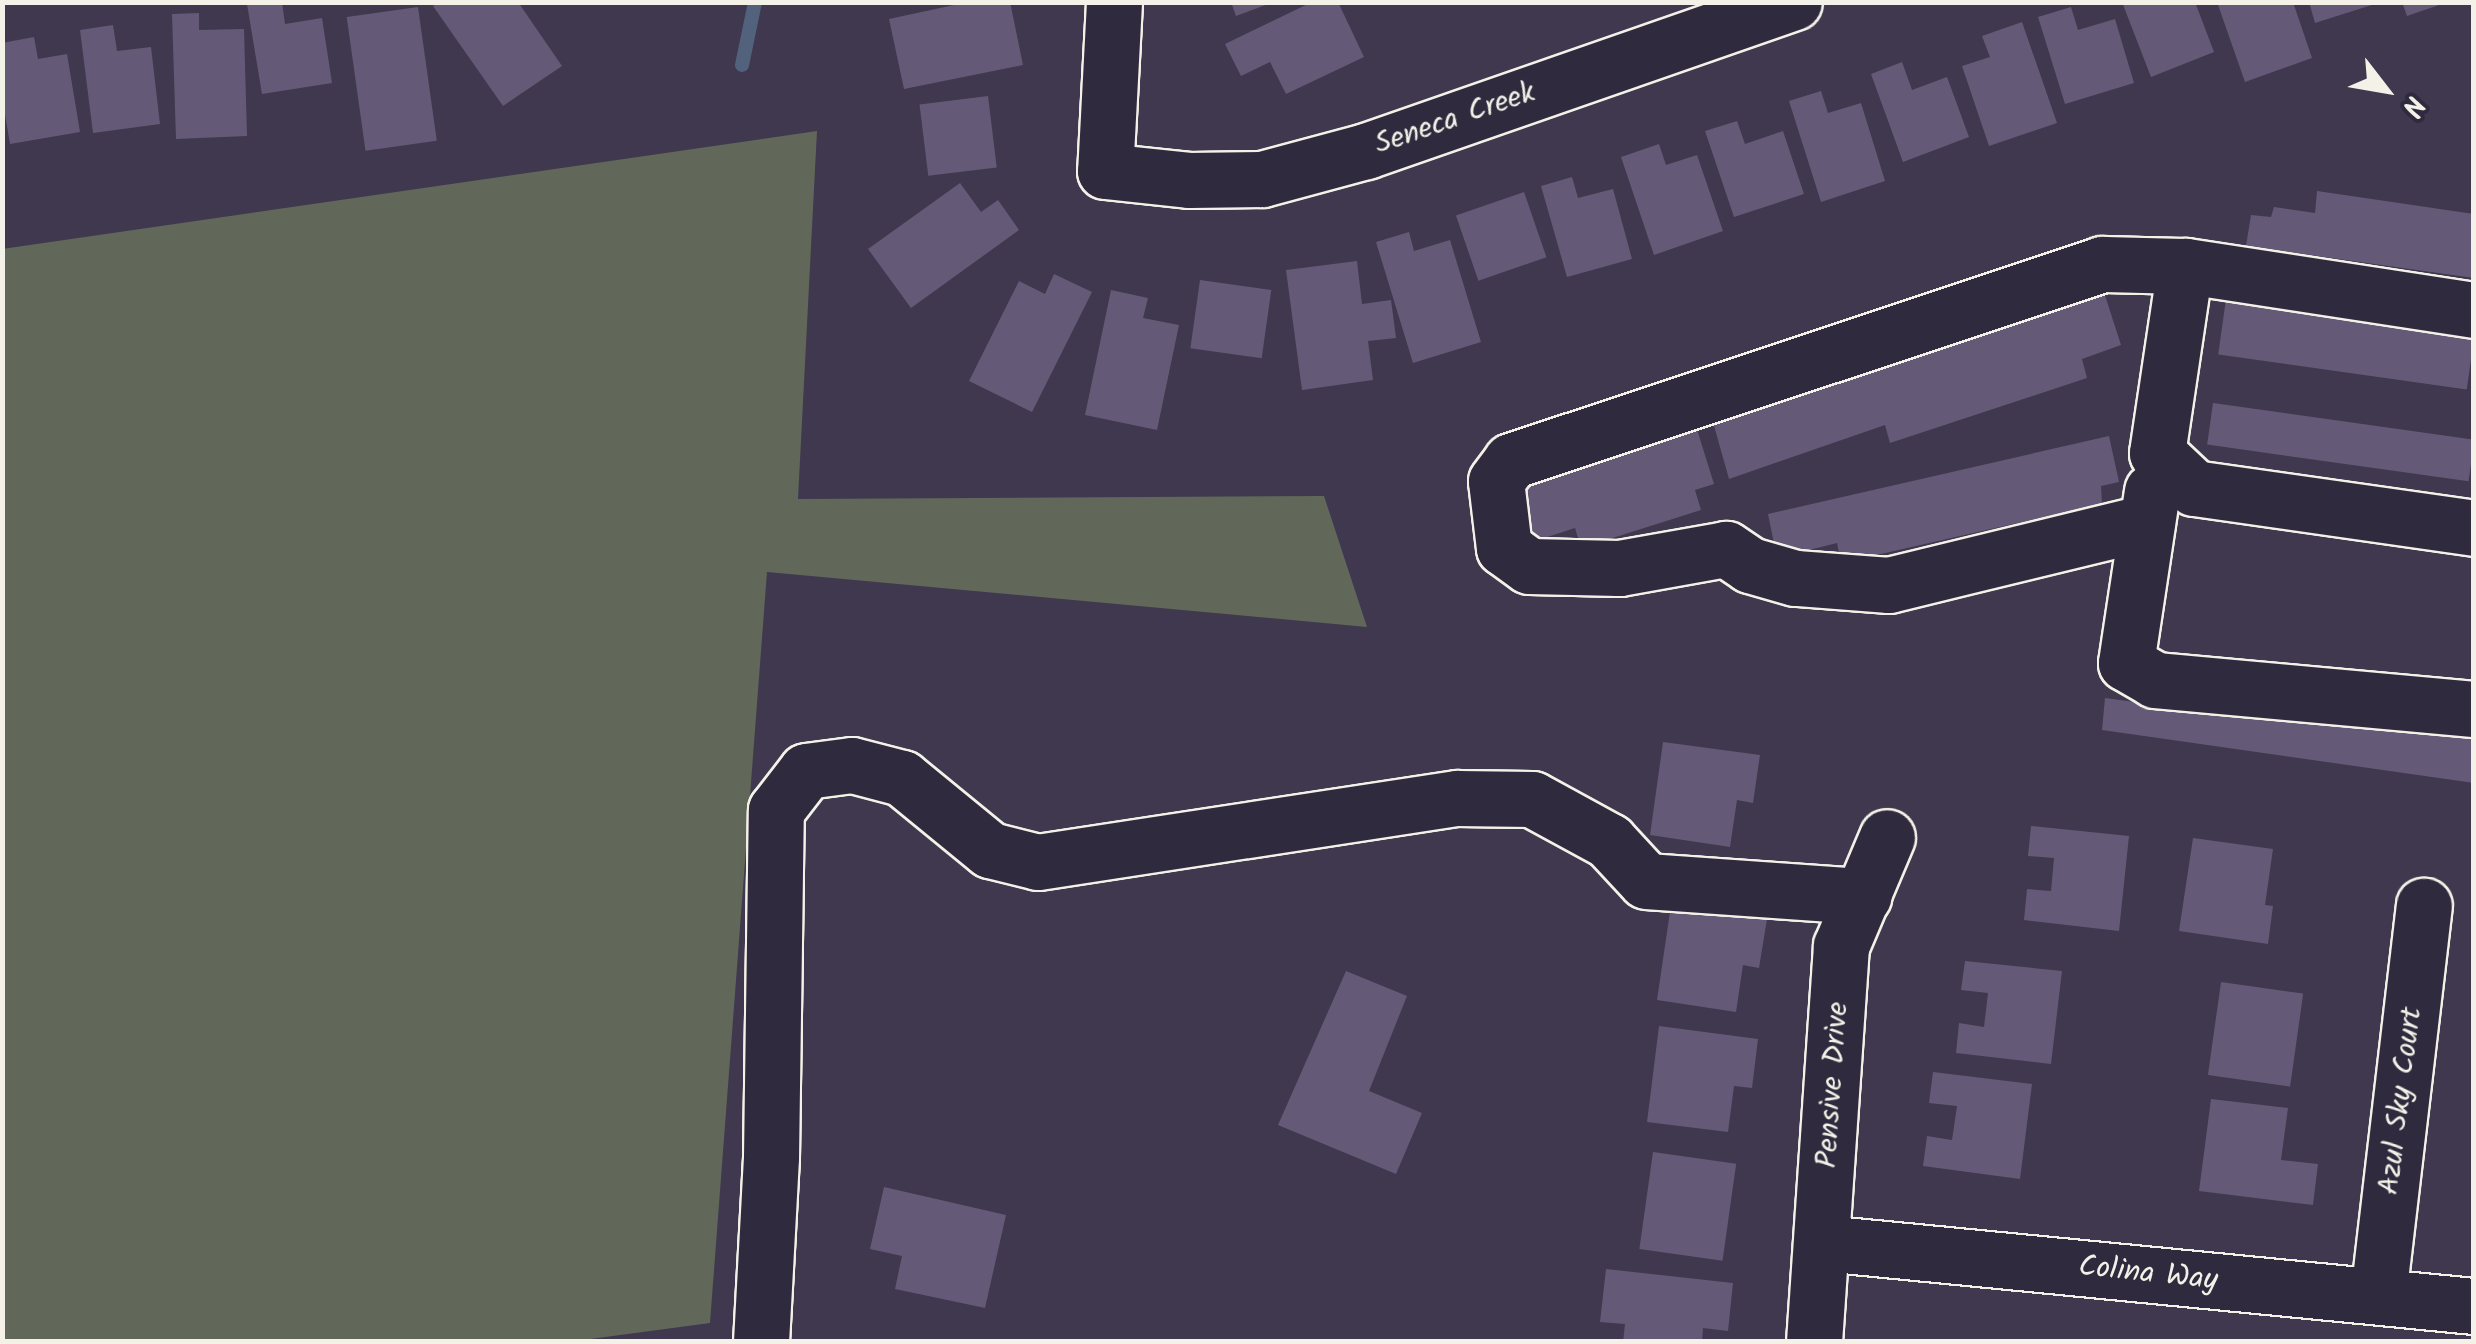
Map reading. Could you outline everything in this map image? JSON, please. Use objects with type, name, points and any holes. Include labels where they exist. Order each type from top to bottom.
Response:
[{"type":"street","name":"Seneca Creek","points":[[1114,2],[1105,171],[1189,180],[1262,179],[1366,151],[1729,13],[1794,2]]},
{"type":"street","points":[[2147,522],[1889,585],[1794,578],[1750,564],[1726,550],[1619,568],[1529,566],[1504,548],[1496,481],[1511,461],[2102,264],[2185,266],[2474,310]]},
{"type":"street","points":[[2185,266],[2126,663],[2155,680],[2474,709]]},
{"type":"street","points":[[2157,453],[2194,488],[2474,528]]},
{"type":"street","points":[[761,1342],[771,1157],[776,810],[806,771],[852,766],[902,778],[990,850],[1038,862],[1457,798],[1532,800],[1609,840],[1646,881],[1863,896]]},
{"type":"street","name":"Pensive Drive","points":[[1814,1342],[1841,946],[1887,837]]},
{"type":"street","name":"Azul Sky Court","points":[[2378,1296],[2424,906]]},
{"type":"street","name":"Colina Way","points":[[1823,1243],[2474,1306]]},
{"type":"green space","points":[[817,131],[798,499],[1324,496],[1367,627],[767,572],[710,1323],[568,1342],[3,1341],[2,249]]},
{"type":"building","points":[[282,2],[285,24],[322,18],[332,83],[262,94],[247,4]]},
{"type":"building","points":[[439,2],[518,2],[562,66],[503,106],[433,6]]},
{"type":"building","points":[[968,2],[1010,2],[1023,65],[904,89],[889,19]]},
{"type":"building","points":[[1231,2],[1271,2],[1271,3],[1236,16]]},
{"type":"building","points":[[1312,2],[1338,2],[1364,57],[1286,94],[1270,62],[1241,76],[1225,44]]},
{"type":"building","points":[[2122,2],[2195,2],[2214,52],[2151,77]]},
{"type":"building","points":[[2217,2],[2293,2],[2312,58],[2245,82]]},
{"type":"building","points":[[2309,2],[2378,2],[2378,3],[2315,23]]},
{"type":"building","points":[[2402,2],[2445,2],[2445,3],[2407,16]]},
{"type":"building","points":[[418,7],[437,141],[365,151],[347,17]]},
{"type":"building","points":[[2071,7],[2078,30],[2115,19],[2134,83],[2065,104],[2038,17]]},
{"type":"building","points":[[199,13],[199,30],[244,29],[247,136],[176,139],[172,14]]},
{"type":"building","points":[[2022,22],[2057,123],[1989,146],[1962,66],[1990,57],[1982,36]]},
{"type":"building","points":[[113,25],[117,51],[151,47],[160,124],[93,133],[80,30]]},
{"type":"building","points":[[34,37],[38,59],[67,54],[80,132],[10,144],[2,97],[2,43]]},
{"type":"building","points":[[1902,62],[1912,90],[1947,77],[1969,137],[1903,162],[1871,74]]},
{"type":"building","points":[[1821,91],[1828,113],[1861,103],[1885,181],[1821,202],[1789,101]]},
{"type":"building","points":[[988,96],[997,167],[928,176],[920,104]]},
{"type":"building","points":[[1737,121],[1745,144],[1783,131],[1804,194],[1734,217],[1705,131]]},
{"type":"building","points":[[1659,144],[1666,165],[1697,155],[1723,231],[1654,255],[1621,157]]},
{"type":"building","points":[[1572,177],[1578,198],[1613,189],[1632,259],[1567,277],[1541,186]]},
{"type":"building","points":[[960,183],[981,212],[998,200],[1019,230],[911,308],[868,249]]},
{"type":"building","points":[[2317,191],[2474,214],[2474,278],[2246,246],[2251,215],[2271,217],[2274,207],[2315,213]]},
{"type":"building","points":[[1524,192],[1546,257],[1478,281],[1456,215]]},
{"type":"building","points":[[1409,232],[1414,251],[1450,240],[1481,342],[1413,363],[1376,242]]},
{"type":"building","points":[[1357,261],[1362,304],[1391,300],[1396,338],[1368,341],[1373,380],[1302,390],[1286,270]]},
{"type":"building","points":[[1054,274],[1092,292],[1032,412],[969,381],[1019,281],[1045,294]]},
{"type":"building","points":[[1200,280],[1271,290],[1262,358],[1190,348]]},
{"type":"building","points":[[2101,283],[2121,345],[2082,359],[2087,378],[1890,443],[1885,425],[1729,479],[1711,415]]},
{"type":"building","points":[[1111,290],[1148,298],[1143,318],[1179,325],[1157,430],[1085,415]]},
{"type":"building","points":[[2226,299],[2474,334],[2467,389],[2218,354]]},
{"type":"building","points":[[2213,403],[2474,440],[2469,481],[2207,445]]},
{"type":"building","points":[[1695,423],[1714,484],[1695,490],[1701,510],[1581,548],[1575,528],[1535,541],[1518,479]]},
{"type":"building","points":[[2109,436],[2119,482],[2101,486],[2102,504],[1841,563],[1837,543],[1777,558],[1768,514]]},
{"type":"building","points":[[2105,698],[2225,714],[2228,706],[2474,730],[2474,783],[2102,730]]},
{"type":"building","points":[[1663,742],[1760,755],[1753,803],[1737,800],[1730,847],[1650,835]]},
{"type":"building","points":[[2031,826],[2129,836],[2119,931],[2024,920],[2027,889],[2051,891],[2054,858],[2028,856]]},
{"type":"building","points":[[2193,838],[2273,849],[2265,905],[2273,906],[2268,944],[2179,931]]},
{"type":"building","points":[[1671,905],[1767,919],[1759,968],[1743,965],[1736,1012],[1657,1000]]},
{"type":"building","points":[[1965,961],[2062,971],[2051,1064],[1956,1053],[1959,1023],[1984,1027],[1988,993],[1961,990]]},
{"type":"building","points":[[1346,971],[1407,996],[1369,1091],[1422,1113],[1396,1174],[1278,1125]]},
{"type":"building","points":[[2221,982],[2303,994],[2290,1087],[2208,1075]]},
{"type":"building","points":[[1659,1026],[1758,1039],[1752,1088],[1734,1086],[1728,1132],[1647,1122]]},
{"type":"building","points":[[1933,1072],[2032,1084],[2020,1179],[1923,1166],[1927,1136],[1952,1140],[1957,1106],[1929,1103]]},
{"type":"building","points":[[2211,1099],[2288,1108],[2281,1160],[2318,1164],[2313,1205],[2199,1191]]},
{"type":"building","points":[[1653,1152],[1736,1164],[1723,1261],[1639,1249]]},
{"type":"building","points":[[884,1187],[1006,1215],[985,1308],[895,1289],[902,1256],[870,1249]]},
{"type":"building","points":[[1606,1269],[1733,1283],[1728,1331],[1703,1328],[1702,1342],[1623,1342],[1625,1324],[1600,1322]]},
{"type":"waterway","points":[[742,65],[755,2]]}]
